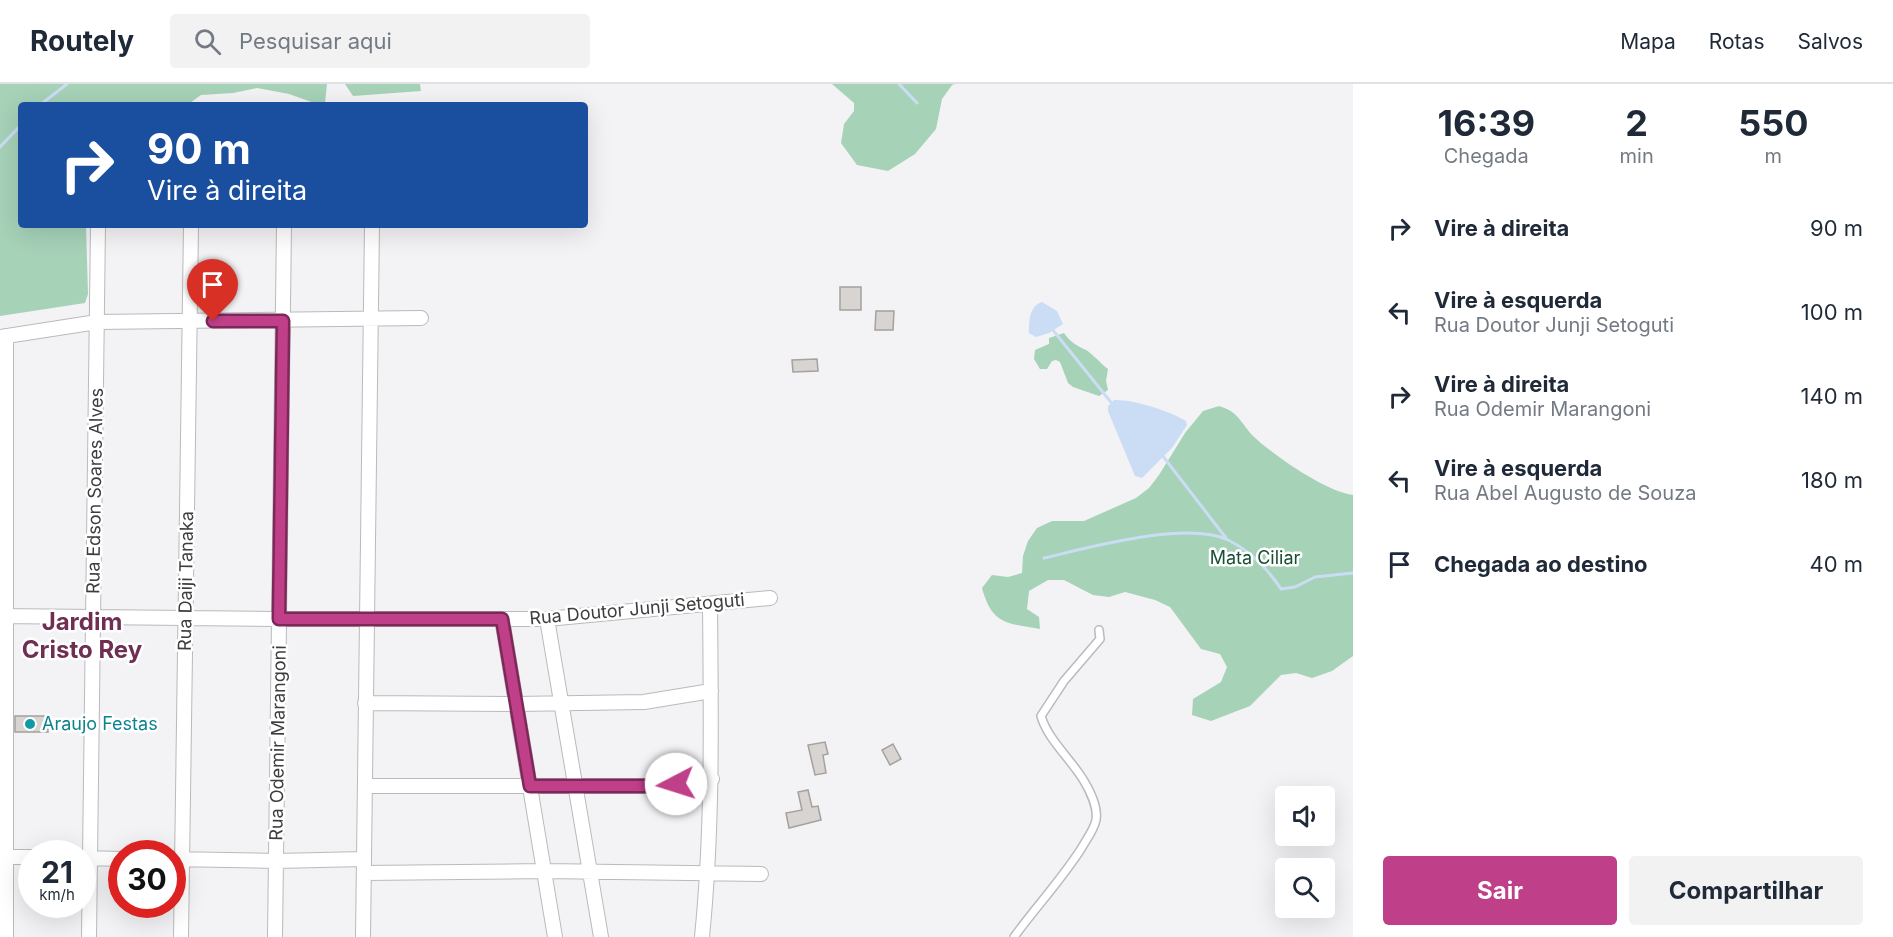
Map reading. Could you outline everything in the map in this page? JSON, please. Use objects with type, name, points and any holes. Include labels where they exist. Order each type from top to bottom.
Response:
[{"type":"street","name":"Rua Edson Soares Alves","points":[[87,840],[93,617],[98,228]]},
{"type":"street","name":"Rua Daiji Tanaka","points":[[178,840],[186,618],[191,228]]},
{"type":"street","name":"Rua Odemir Marangoni","points":[[275,937],[284,228]]},
{"type":"street","points":[[363,937],[372,228]]},
{"type":"street","points":[[6,937],[3,857],[3,337],[97,322],[421,318]]},
{"type":"street","name":"Rua Doutor Junji Setoguti","points":[[3,616],[547,619],[770,598]]},
{"type":"street","points":[[702,937],[708,873],[712,779],[710,604]]},
{"type":"street","points":[[502,619],[555,937]]},
{"type":"street","points":[[547,619],[601,937]]},
{"type":"street","points":[[365,703],[644,702],[711,691]]},
{"type":"street","points":[[365,786],[658,786],[712,779]]},
{"type":"street","points":[[186,859],[589,873],[761,874]]},
{"type":"street","name":"Rua Edson Soares Alves","points":[[89,918],[90,937]]},
{"type":"street","name":"Rua Daiji Tanaka","points":[[181,918],[182,937]]},
{"type":"lane","points":[[1014,937],[1074,860],[1096,819],[1092,797],[1085,783],[1050,735],[1041,716],[1064,681],[1100,639],[1099,630]]},
{"type":"green space","points":[[0,84],[327,84],[325,102],[312,102],[289,94],[257,88],[233,93],[201,95],[191,102],[18,102],[18,228],[86,228],[88,294],[85,303],[0,316]]},
{"type":"green space","points":[[345,84],[420,84],[421,91],[353,96]]},
{"type":"green space","points":[[832,84],[955,84],[942,99],[936,129],[915,154],[888,171],[857,165],[841,143],[844,124],[854,111],[854,103]]},
{"type":"green space","points":[[1064,333],[1108,369],[1106,381],[1108,390],[1099,396],[1068,383],[1060,362],[1052,361],[1047,369],[1040,369],[1034,359],[1035,350],[1049,344],[1049,338]]},
{"type":"green space","name":"Mata Ciliar","points":[[1219,406],[1235,414],[1253,436],[1286,462],[1329,487],[1353,495],[1353,656],[1332,671],[1312,678],[1296,673],[1281,675],[1250,706],[1211,721],[1192,715],[1193,699],[1221,682],[1227,667],[1220,654],[1201,649],[1170,607],[1155,600],[1125,592],[1109,597],[1093,595],[1064,580],[1048,580],[1029,591],[1027,609],[1039,617],[1040,629],[1010,623],[996,616],[982,588],[992,575],[1008,577],[1022,573],[1023,556],[1028,541],[1037,528],[1052,521],[1084,521],[1136,498],[1149,488],[1185,433],[1203,411]]},
{"type":"water","points":[[1042,302],[1057,311],[1063,324],[1049,333],[1036,337],[1029,333],[1030,319],[1034,307]]},
{"type":"water","points":[[1114,400],[1151,406],[1186,421],[1187,425],[1172,448],[1142,478],[1135,476],[1108,411],[1108,406]]},
{"type":"building","points":[[840,287],[861,287],[861,310],[840,310]]},
{"type":"building","points":[[876,311],[894,311],[893,330],[875,330]]},
{"type":"building","points":[[817,359],[818,371],[793,372],[792,360]]},
{"type":"building","name":"Araujo Festas","points":[[15,716],[47,716],[48,732],[15,732]]},
{"type":"building","points":[[825,742],[828,754],[823,755],[826,773],[815,775],[808,745]]},
{"type":"building","points":[[893,744],[901,759],[890,765],[882,750]]},
{"type":"building","points":[[808,790],[812,807],[818,806],[821,820],[789,828],[786,813],[802,810],[798,792]]},
{"type":"waterway","points":[[44,102],[67,84]]},
{"type":"waterway","points":[[899,84],[917,103]]},
{"type":"waterway","points":[[0,147],[18,128]]},
{"type":"waterway","points":[[1052,329],[1114,406]]},
{"type":"waterway","points":[[1162,455],[1226,538]]},
{"type":"waterway","points":[[1044,558],[1137,538],[1188,533],[1210,535],[1236,544],[1258,561],[1281,589],[1295,587],[1315,577],[1353,573]]},
{"type":"place","name":"Araujo Festas","points":[[30,724]]},
{"type":"district","name":"Jardim Cristo Rey","points":[[82,636]]},
{"type":"route","points":[[213,321],[283,321],[279,619],[502,619],[530,786],[676,784]]}]
